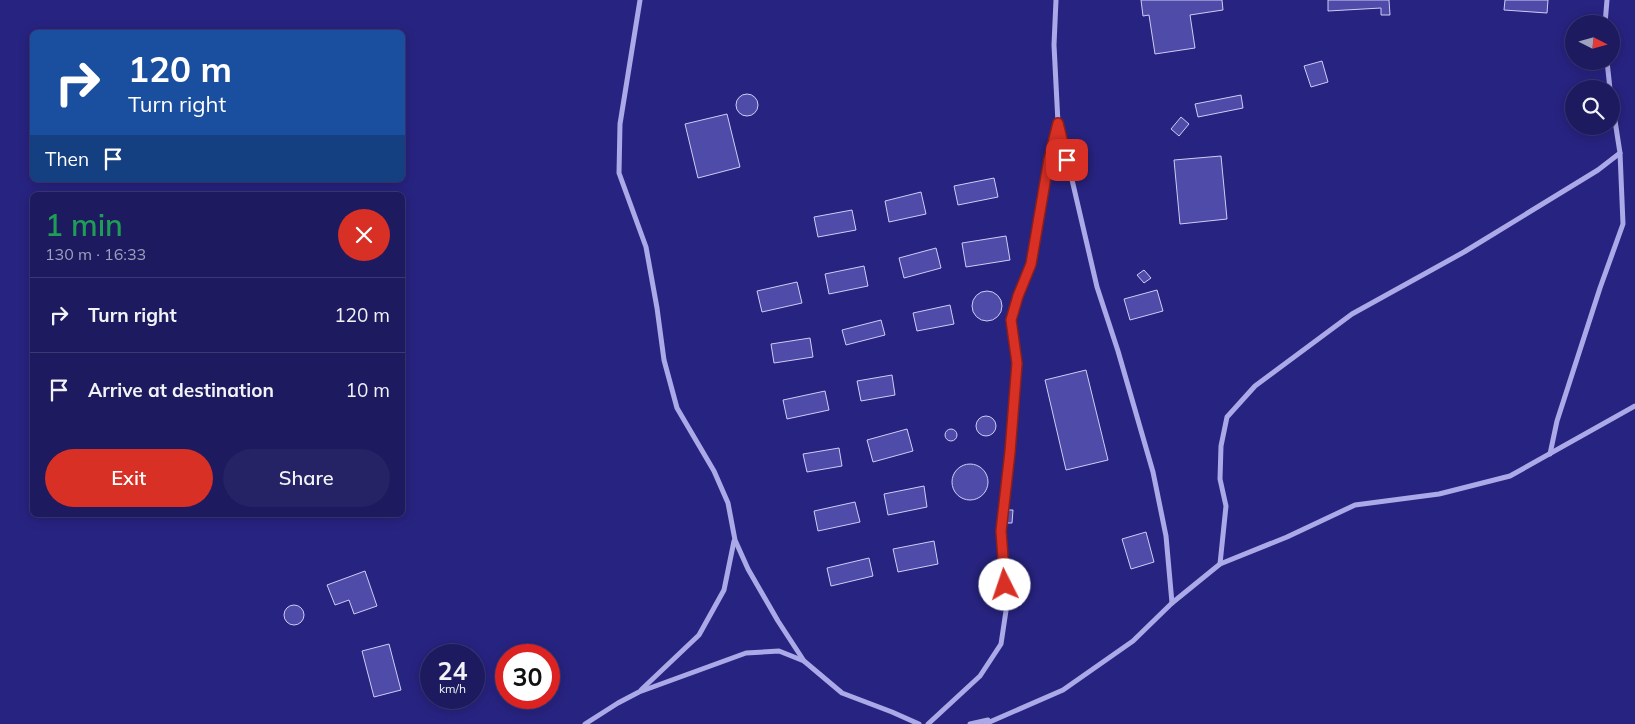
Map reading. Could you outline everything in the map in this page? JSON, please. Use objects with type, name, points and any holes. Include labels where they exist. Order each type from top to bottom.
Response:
[{"type":"street","points":[[640,0],[620,124],[619,173],[646,247],[664,360],[677,408],[714,471],[728,503],[734,540],[748,569],[804,661],[842,693],[919,724]]},
{"type":"street","points":[[1056,0],[1054,45],[1058,123],[1097,287],[1118,351],[1153,472],[1166,536],[1172,603]]},
{"type":"street","points":[[1606,15],[1607,0]]},
{"type":"street","points":[[928,724],[980,676],[1001,644],[1007,604],[1001,531],[1017,363],[1011,320],[1031,264],[1049,159],[1058,123]]},
{"type":"street","points":[[1550,454],[1560,412],[1623,224],[1620,153],[1617,135]]},
{"type":"street","points":[[1220,564],[1226,506],[1220,479],[1220,446],[1228,417],[1255,386],[1352,314],[1464,252],[1598,170],[1620,153]]},
{"type":"street","points":[[985,724],[1063,690],[1133,641],[1172,603],[1220,564],[1287,537],[1355,505],[1439,494],[1510,476],[1635,406]]},
{"type":"street","points":[[639,692],[699,635],[724,590],[734,540]]},
{"type":"street","points":[[584,724],[639,692],[746,653],[779,651],[804,661]]},
{"type":"street","points":[[970,724],[993,719]]},
{"type":"building","points":[[1141,0],[1222,0],[1223,10],[1190,15],[1195,48],[1155,54],[1149,15],[1143,16]]},
{"type":"building","points":[[1328,0],[1389,0],[1390,15],[1381,15],[1381,8],[1328,11]]},
{"type":"building","points":[[1505,0],[1548,0],[1547,13],[1504,10]]},
{"type":"building","points":[[1322,61],[1328,82],[1311,87],[1304,66]]},
{"type":"building","points":[[747,94],[755,97],[758,105],[755,113],[747,116],[739,113],[736,105],[739,97]]},
{"type":"building","points":[[1241,95],[1243,108],[1198,117],[1195,104]]},
{"type":"building","points":[[727,114],[740,167],[698,178],[685,124]]},
{"type":"building","points":[[1181,117],[1189,124],[1179,136],[1171,129]]},
{"type":"building","points":[[1221,156],[1227,219],[1180,224],[1174,160]]},
{"type":"building","points":[[994,178],[998,197],[958,205],[954,186]]},
{"type":"building","points":[[921,192],[926,214],[889,222],[885,201]]},
{"type":"building","points":[[852,210],[856,230],[818,237],[814,217]]},
{"type":"building","points":[[1006,236],[1010,260],[966,267],[962,243]]},
{"type":"building","points":[[936,248],[941,268],[904,278],[899,258]]},
{"type":"building","points":[[864,266],[868,286],[829,294],[825,274]]},
{"type":"building","points":[[1144,270],[1151,278],[1144,283],[1137,275]]},
{"type":"building","points":[[797,282],[802,303],[762,312],[757,291]]},
{"type":"building","points":[[1157,290],[1163,311],[1130,320],[1124,299]]},
{"type":"building","points":[[987,291],[993,292],[1001,300],[1001,312],[993,320],[987,321],[981,320],[973,312],[972,306],[973,300],[981,292]]},
{"type":"building","points":[[950,305],[954,324],[917,331],[913,313]]},
{"type":"building","points":[[881,320],[885,335],[846,345],[842,330]]},
{"type":"building","points":[[810,338],[813,357],[774,363],[771,344]]},
{"type":"building","points":[[1086,370],[1108,460],[1066,470],[1045,380]]},
{"type":"building","points":[[892,375],[895,395],[861,401],[857,381]]},
{"type":"building","points":[[825,391],[829,410],[787,419],[783,400]]},
{"type":"building","points":[[986,416],[993,419],[996,426],[993,433],[986,436],[979,433],[976,426],[979,419]]},
{"type":"building","points":[[907,429],[913,451],[873,462],[867,440]]},
{"type":"building","points":[[949,429],[953,429],[957,435],[953,441],[949,441],[945,437],[945,433]]},
{"type":"building","points":[[839,448],[842,466],[807,472],[803,454]]},
{"type":"building","points":[[970,464],[977,465],[983,469],[987,475],[987,489],[983,495],[977,499],[970,500],[963,499],[957,495],[953,489],[952,482],[953,475],[957,469],[963,465]]},
{"type":"building","points":[[924,486],[927,507],[888,515],[884,494]]},
{"type":"building","points":[[855,502],[860,522],[818,531],[814,511]]},
{"type":"building","points":[[1006,510],[1013,510],[1012,523],[1006,523]]},
{"type":"building","points":[[1146,532],[1154,562],[1131,569],[1122,539]]},
{"type":"building","points":[[934,541],[938,564],[898,572],[893,549]]},
{"type":"building","points":[[869,558],[873,576],[831,586],[827,568]]},
{"type":"building","points":[[365,571],[377,606],[354,614],[349,600],[335,605],[327,585]]},
{"type":"building","points":[[1015,592],[1022,593],[1021,605],[1014,604]]},
{"type":"building","points":[[294,605],[301,608],[304,615],[301,622],[294,625],[287,622],[284,615],[287,608]]},
{"type":"building","points":[[389,644],[401,690],[374,697],[362,651]]},
{"type":"route","points":[[1005,585],[1001,531],[1017,363],[1011,320],[1031,264],[1049,159],[1058,123],[1067,160]]}]
